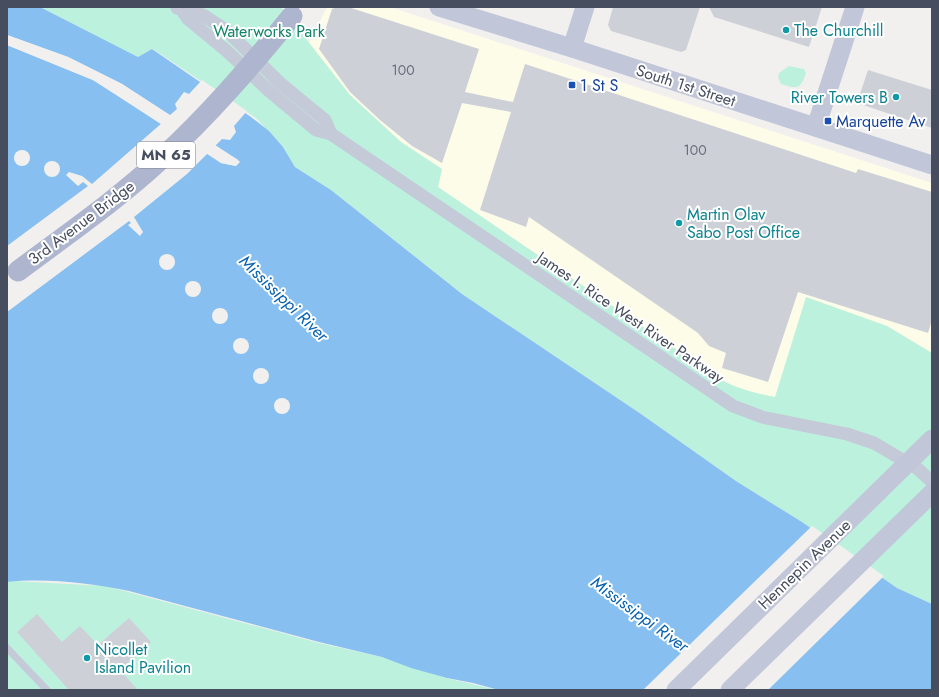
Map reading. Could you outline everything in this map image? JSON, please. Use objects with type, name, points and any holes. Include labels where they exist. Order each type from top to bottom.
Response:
[{"type":"main road","name":"3rd Avenue Bridge","points":[[18,271],[103,207],[160,160],[224,98],[292,16]]},
{"type":"street","name":"South 1st Street","points":[[438,7],[572,48],[932,164]]},
{"type":"street","points":[[572,48],[585,7]]},
{"type":"street","points":[[816,127],[855,7]]},
{"type":"street","name":"James I. Rice West River Parkway","points":[[178,8],[203,15],[227,31],[280,83],[325,120],[331,134],[732,406],[762,417],[847,434],[874,443],[918,469],[932,482]]},
{"type":"street","name":"Hennepin Avenue","points":[[676,690],[932,439]]},
{"type":"street","points":[[730,690],[932,493]]},
{"type":"lane","points":[[7,648],[47,690]]},
{"type":"shaded area","points":[[327,7],[390,7],[932,183],[932,353],[887,326],[775,397],[751,393],[721,380],[438,187],[442,169],[401,142],[350,95],[309,43]]},
{"type":"green space","name":"Waterworks Park","points":[[40,7],[281,7],[350,95],[401,142],[442,169],[438,187],[721,380],[734,386],[775,397],[806,297],[887,326],[932,353],[932,604],[897,588],[802,522],[736,481],[641,414],[462,294],[331,190],[295,167],[283,147],[256,118],[153,49],[138,57]]},
{"type":"green space","points":[[789,66],[804,69],[806,73],[802,83],[797,87],[781,84],[778,77],[779,73]]},
{"type":"green space","points":[[14,581],[106,586],[319,643],[382,657],[446,678],[498,690],[7,690],[7,582]]},
{"type":"water","name":"Mississippi River","points":[[7,7],[40,7],[138,57],[152,49],[269,131],[283,147],[295,167],[331,190],[462,294],[641,414],[736,481],[802,522],[897,588],[932,604],[932,690],[499,690],[447,678],[411,668],[382,657],[319,642],[129,591],[68,582],[7,582],[7,45],[93,80],[221,163],[236,166],[238,160],[122,84],[68,57],[7,35]]},
{"type":"pier","points":[[7,35],[68,57],[122,84],[170,115],[177,109],[175,104],[184,92],[189,94],[202,80],[247,111],[234,126],[236,132],[230,140],[222,139],[215,146],[238,160],[240,162],[236,166],[221,163],[208,153],[187,174],[134,217],[143,232],[140,236],[128,225],[131,223],[129,221],[7,312],[7,246],[88,186],[83,182],[78,186],[66,175],[69,172],[82,176],[92,184],[162,123],[93,80],[7,45],[7,43],[94,78],[222,161],[236,164],[237,162],[121,86],[68,59],[7,37]]},
{"type":"pier","points":[[19,150],[25,150],[30,155],[28,164],[25,166],[19,166],[14,161],[14,155]]},
{"type":"pier","points":[[49,161],[55,161],[60,166],[58,175],[55,177],[49,177],[44,172],[44,166]]},
{"type":"pier","points":[[164,254],[170,254],[175,259],[173,268],[170,270],[164,270],[159,265],[159,259]]},
{"type":"pier","points":[[190,281],[196,281],[201,286],[199,295],[196,297],[190,297],[185,292],[185,286]]},
{"type":"pier","points":[[217,308],[223,308],[228,313],[226,322],[223,324],[217,324],[212,319],[212,313]]},
{"type":"pier","points":[[238,338],[244,338],[249,343],[247,352],[244,354],[238,354],[233,349],[233,343]]},
{"type":"pier","points":[[258,368],[264,368],[269,373],[267,382],[264,384],[258,384],[253,379],[253,373]]},
{"type":"pier","points":[[279,398],[285,398],[290,403],[288,412],[285,414],[279,414],[274,409],[274,403]]},
{"type":"pier","points":[[812,526],[884,576],[768,690],[643,690]]},
{"type":"building","name":"Martin Olav Sabo Post Office","points":[[337,7],[348,7],[479,49],[465,92],[513,102],[525,64],[856,173],[858,169],[932,192],[932,320],[928,333],[798,292],[768,382],[722,368],[726,353],[709,346],[698,333],[529,217],[526,227],[480,210],[511,112],[462,103],[442,163],[412,146],[380,120],[350,92],[319,49],[332,9]]},
{"type":"building","points":[[613,7],[700,7],[686,50],[681,52],[611,31],[608,25]]},
{"type":"building","name":"The Churchill","points":[[709,7],[822,7],[809,47],[714,17]]},
{"type":"building","name":"River Towers B","points":[[868,70],[932,90],[932,128],[857,103]]},
{"type":"building","name":"Nicollet Island Pavilion","points":[[37,614],[62,642],[80,626],[98,645],[129,618],[151,642],[120,670],[138,690],[69,690],[17,632]]},
{"type":"place","name":"The Churchill","points":[[786,30]]},
{"type":"place","name":"1 St S","points":[[572,85]]},
{"type":"place","name":"River Towers B","points":[[896,97]]},
{"type":"place","name":"Marquette Av","points":[[828,121]]},
{"type":"place","name":"Martin Olav Sabo Post Office","points":[[679,223]]},
{"type":"place","name":"Nicollet Island Pavilion","points":[[87,658]]}]
